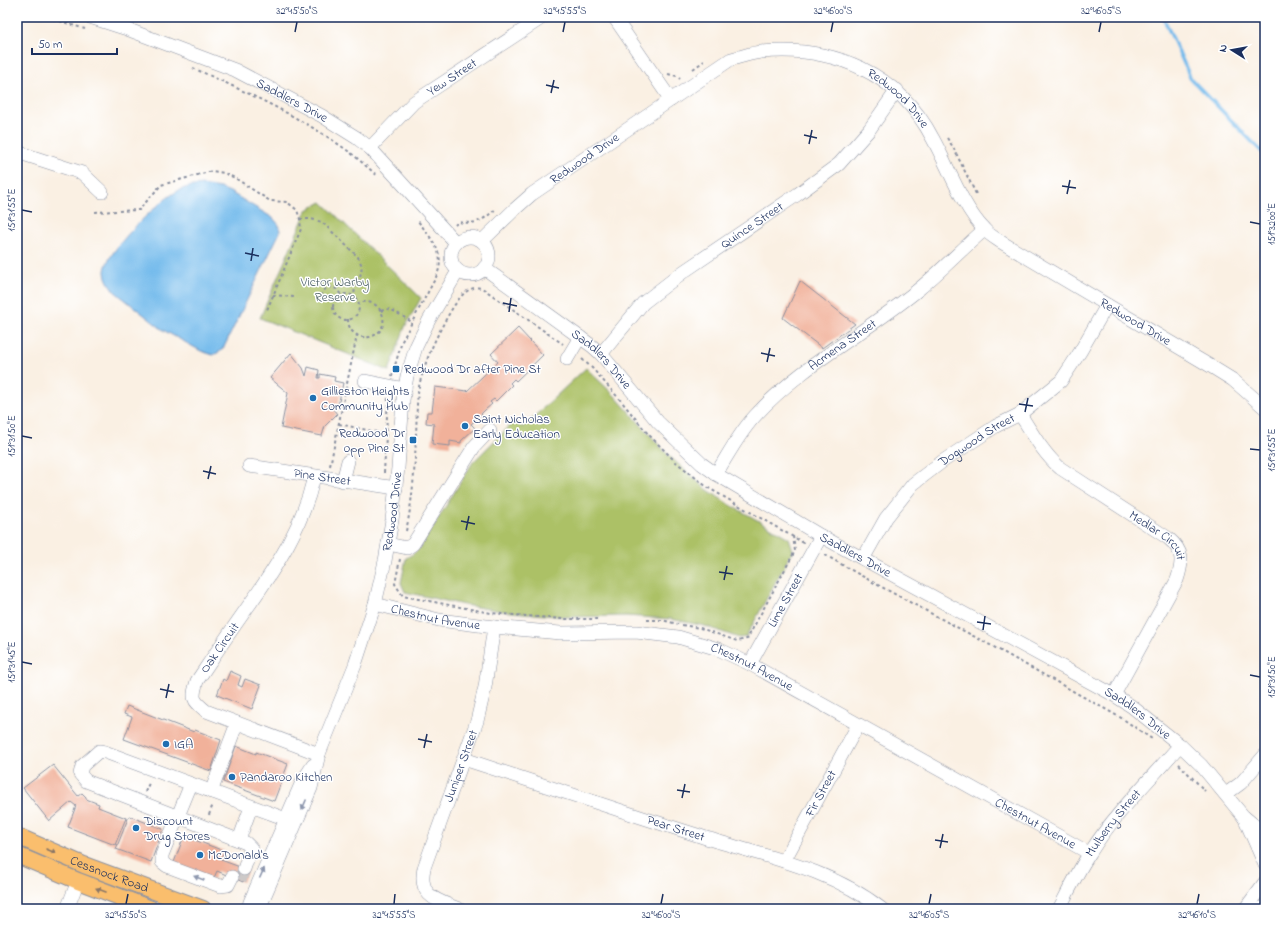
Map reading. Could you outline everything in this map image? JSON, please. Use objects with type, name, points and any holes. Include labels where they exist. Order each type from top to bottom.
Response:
[{"type":"main road","name":"Cessnock Road","points":[[17,836],[84,865],[203,909]]},
{"type":"main road","name":"Cessnock Road","points":[[17,855],[78,881],[151,909]]},
{"type":"street","name":"Saddlers Drive","points":[[90,17],[124,28],[235,70],[322,116],[370,148],[456,243]]},
{"type":"street","name":"Yew Street","points":[[370,148],[414,102],[543,17]]},
{"type":"street","points":[[614,17],[671,100]]},
{"type":"street","name":"Redwood Drive","points":[[482,241],[515,208],[532,194],[731,59],[759,52],[793,50],[825,55],[852,63],[876,76],[897,90],[919,115],[933,138],[968,208],[984,230],[1000,242],[1233,380],[1265,408]]},
{"type":"street","name":"Quince Street","points":[[601,354],[643,303],[683,272],[798,194],[839,164],[869,130],[897,90]]},
{"type":"street","points":[[17,152],[82,173],[102,192]]},
{"type":"street","name":"Acmena Street","points":[[716,474],[737,440],[754,417],[773,397],[801,374],[919,290],[984,230]]},
{"type":"street","points":[[469,237],[478,238],[486,245],[489,254],[487,264],[481,272],[472,275],[463,274],[458,271],[453,264],[451,255],[453,246],[456,243],[469,237]]},
{"type":"street","name":"Saddlers Drive","points":[[484,268],[580,337],[601,354],[658,422],[702,464],[716,474],[821,536],[1114,695],[1131,706],[1180,745],[1201,765],[1243,816],[1265,834]]},
{"type":"street","name":"Redwood Drive","points":[[259,909],[311,788],[319,754],[355,665],[375,604],[388,544],[396,488],[404,390],[407,376],[416,347],[429,320],[458,271]]},
{"type":"street","name":"Dogwood Street","points":[[864,559],[886,518],[914,484],[943,460],[996,426],[1020,414],[1061,381],[1107,306]]},
{"type":"street","points":[[570,354],[580,337]]},
{"type":"street","points":[[364,381],[404,390]]},
{"type":"street","name":"Medlar Circuit","points":[[1020,414],[1045,453],[1060,468],[1168,538],[1179,549],[1181,564],[1177,580],[1114,695]]},
{"type":"street","points":[[388,544],[409,547],[413,544],[474,447],[490,430]]},
{"type":"street","points":[[343,481],[348,461]]},
{"type":"street","name":"Pine Street","points":[[249,466],[396,488]]},
{"type":"street","name":"Oak Circuit","points":[[314,476],[304,512],[286,549],[196,681],[193,693],[197,704],[206,711],[319,754]]},
{"type":"street","name":"Lime Street","points":[[750,664],[821,536]]},
{"type":"street","name":"Chestnut Avenue","points":[[375,604],[439,620],[560,633],[636,632],[678,637],[718,649],[750,664],[1089,853]]},
{"type":"street","name":"Juniper Street","points":[[459,909],[433,899],[425,890],[422,879],[424,868],[477,721],[485,687],[494,627]]},
{"type":"street","points":[[211,792],[237,723]]},
{"type":"street","name":"Fir Street","points":[[784,861],[858,725]]},
{"type":"street","name":"Mulberry Street","points":[[1059,909],[1089,853],[1125,807],[1180,745]]},
{"type":"street","points":[[242,841],[86,780],[80,774],[82,766],[99,751],[105,752],[286,819]]},
{"type":"street","name":"Redwood Drive","points":[[248,909],[302,782],[319,754]]},
{"type":"street","points":[[1226,794],[1241,783],[1265,755]]},
{"type":"street","name":"Pear Street","points":[[464,759],[812,871],[837,882],[870,900],[882,909]]},
{"type":"street","points":[[191,784],[162,855],[162,862],[167,866],[220,886],[228,885],[238,873],[242,841],[252,807]]},
{"type":"street","name":"Saddlers Drive","points":[[1243,816],[1265,865]]},
{"type":"street","points":[[1245,909],[1265,883],[1265,875]]},
{"type":"street","points":[[68,909],[78,881]]},
{"type":"street","points":[[1258,909],[1265,907]]},
{"type":"path","points":[[42,17],[60,20],[89,30]]},
{"type":"path","points":[[690,71],[708,60]]},
{"type":"path","points":[[190,67],[228,84],[307,124],[353,155],[382,180]]},
{"type":"path","points":[[680,79],[685,75]]},
{"type":"path","points":[[945,134],[953,147],[978,200]]},
{"type":"path","points":[[95,212],[139,210],[161,185],[212,171],[224,173],[235,178],[270,201],[287,202],[297,210],[301,229],[267,310]]},
{"type":"path","points":[[300,219],[311,219],[322,222],[358,257],[362,266],[360,277],[355,287],[354,296],[359,308],[355,315],[348,320],[340,318],[334,312],[333,304],[335,300],[341,295],[350,294],[354,296]]},
{"type":"path","points":[[417,220],[439,252],[440,263],[438,274]]},
{"type":"path","points":[[321,296],[324,290],[330,287],[337,289],[341,295]]},
{"type":"path","points":[[597,619],[562,619],[491,613],[403,596],[395,584],[409,519],[415,459],[417,402],[420,383],[438,334],[458,299],[472,288],[482,288],[570,354],[592,368],[648,434],[676,462],[706,487],[801,541]]},
{"type":"path","points":[[273,295],[294,297]]},
{"type":"path","points":[[348,320],[350,330],[365,338],[376,334],[383,325],[384,319],[381,311],[375,304],[369,302],[358,303]]},
{"type":"path","points":[[381,311],[386,309],[392,310],[412,322]]},
{"type":"path","points":[[330,468],[357,335]]},
{"type":"path","points":[[339,424],[386,434]]},
{"type":"path","points":[[640,620],[662,620],[700,628],[737,641],[747,639],[795,551],[793,536]]},
{"type":"path","points":[[826,555],[857,574],[1104,708],[1123,719],[1154,741]]},
{"type":"path","points":[[1180,764],[1207,792]]},
{"type":"path","points":[[147,788],[148,784]]},
{"type":"path","points":[[210,812],[212,808]]},
{"type":"green space","name":"Victor Warby Reserve","points":[[322,202],[421,298],[405,327],[389,371],[260,318],[307,210]]},
{"type":"green space","points":[[586,368],[614,395],[668,455],[705,488],[727,503],[789,538],[793,550],[746,637],[739,638],[705,626],[671,619],[626,616],[566,617],[501,611],[464,605],[405,592],[401,583],[406,558],[420,548],[473,462],[515,421],[522,427],[524,426]]},
{"type":"water","points":[[202,185],[220,188],[230,192],[273,218],[279,225],[280,232],[225,345],[221,351],[213,355],[201,351],[163,330],[114,291],[105,274],[108,262],[114,252],[123,240],[146,216],[168,197],[179,190]]},
{"type":"building","points":[[800,281],[855,324],[822,348],[783,318]]},
{"type":"building","points":[[518,328],[543,355],[516,381],[514,379],[510,383],[512,385],[496,401],[494,399],[490,402],[492,404],[471,424],[475,428],[461,441],[461,443],[450,441],[450,446],[432,444],[434,424],[426,423],[427,412],[432,412],[435,387],[467,391],[498,362],[491,354]]},
{"type":"building","name":"Gillieston Heights Community Hub","points":[[291,353],[303,368],[306,376],[308,367],[319,370],[318,378],[320,378],[320,374],[335,377],[334,381],[343,383],[338,406],[329,404],[337,414],[325,426],[322,436],[281,428],[288,393],[270,378]]},
{"type":"building","points":[[230,671],[241,676],[238,685],[242,687],[245,679],[261,685],[252,709],[217,695],[223,679],[226,681]]},
{"type":"building","points":[[127,706],[194,732],[195,730],[221,740],[211,771],[124,739],[132,717],[124,714]]},
{"type":"building","points":[[236,746],[288,764],[274,801],[223,782]]},
{"type":"building","points":[[53,765],[78,796],[82,793],[86,799],[99,804],[98,807],[126,818],[115,845],[68,827],[76,806],[71,802],[49,821],[23,788]]},
{"type":"building","points":[[129,816],[163,829],[151,862],[116,849]]},
{"type":"building","name":"McDonald's","points":[[184,836],[224,851],[221,860],[248,870],[243,882],[217,871],[213,880],[173,865]]},
{"type":"waterway","points":[[1163,17],[1191,79],[1265,155]]},
{"type":"tunnel","points":[[240,880],[244,869]]},
{"type":"place","name":"Redwood Dr after Pine St","points":[[396,369]]},
{"type":"place","name":"Gillieston Heights Community Hub","points":[[313,398]]},
{"type":"place","name":"Saint Nicholas Early Education","points":[[465,426]]},
{"type":"place","name":"Redwood Dr opp Pine St","points":[[413,440]]},
{"type":"place","name":"IGA","points":[[166,744]]},
{"type":"place","name":"Pandaroo Kitchen","points":[[232,777]]},
{"type":"place","name":"Discount Drug Stores","points":[[136,828]]},
{"type":"place","name":"McDonald's","points":[[200,855]]}]
